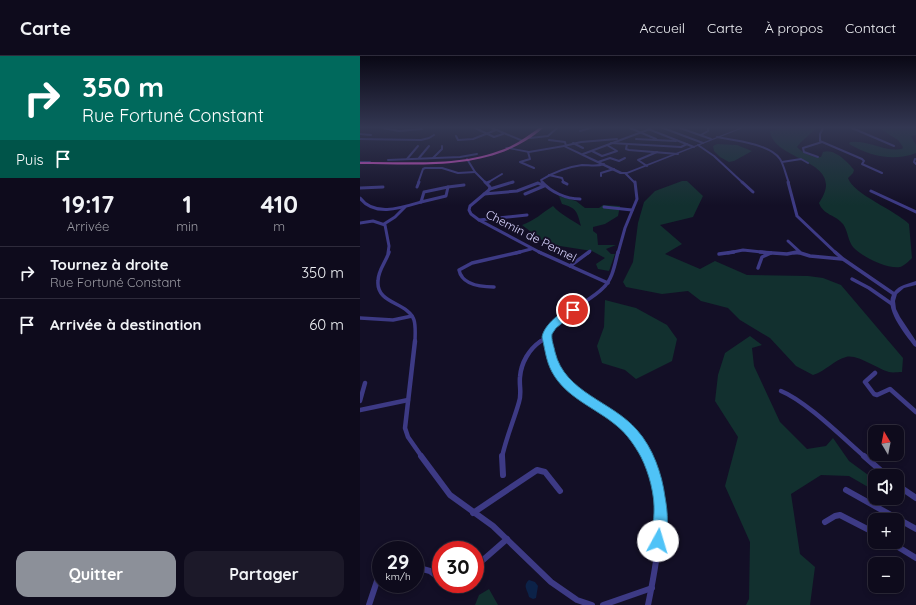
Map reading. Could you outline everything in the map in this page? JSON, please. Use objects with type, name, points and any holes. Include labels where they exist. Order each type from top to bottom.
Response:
[{"type":"highway","points":[[360,162],[467,159],[495,154]]},
{"type":"highway","points":[[360,162],[410,160]]},
{"type":"street","points":[[410,160],[414,154]]},
{"type":"street","points":[[420,158],[423,154]]},
{"type":"street","points":[[433,158],[437,154]]},
{"type":"street","points":[[388,160],[466,157],[477,154]]},
{"type":"street","points":[[528,154],[530,159],[520,162],[534,168]]},
{"type":"street","points":[[583,154],[625,173],[635,183],[637,199],[608,283],[553,326],[547,333],[547,337],[550,354],[556,371],[574,390],[621,422],[634,435],[645,453],[654,474],[661,512],[652,588],[648,605]]},
{"type":"street","points":[[597,154],[602,156],[609,154]]},
{"type":"street","points":[[647,166],[638,160],[654,154]]},
{"type":"street","points":[[625,173],[678,154]]},
{"type":"street","points":[[710,154],[752,192]]},
{"type":"street","points":[[773,154],[782,162],[797,216],[843,259],[894,294]]},
{"type":"street","points":[[809,154],[818,157]]},
{"type":"street","points":[[849,154],[862,159],[864,161],[862,164],[882,173]]},
{"type":"street","points":[[598,162],[610,158],[618,161],[625,158]]},
{"type":"street","name":"Chemin de Pennel","points":[[467,159],[475,172],[487,183],[490,189],[470,206],[469,210],[471,214],[479,220],[531,248],[608,283]]},
{"type":"street","points":[[782,162],[801,159],[808,163]]},
{"type":"street","points":[[915,159],[914,162],[916,164]]},
{"type":"street","points":[[580,198],[571,199],[565,197],[540,180],[564,168],[587,165],[598,167],[604,164]]},
{"type":"street","points":[[417,187],[422,169],[425,168],[442,168],[458,173],[475,172]]},
{"type":"street","points":[[601,176],[601,173],[614,169]]},
{"type":"street","points":[[487,183],[502,174]]},
{"type":"street","points":[[549,175],[562,178],[563,182],[567,184]]},
{"type":"street","points":[[490,189],[513,182]]},
{"type":"street","points":[[484,194],[517,191],[536,182],[548,190]]},
{"type":"street","points":[[421,203],[423,192],[464,185]]},
{"type":"street","points":[[525,194],[543,186]]},
{"type":"street","points":[[360,188],[383,187]]},
{"type":"street","points":[[360,198],[366,206],[374,209],[405,207],[446,196],[448,187]]},
{"type":"street","points":[[871,191],[916,212]]},
{"type":"street","points":[[360,223],[369,221],[384,224],[395,217],[405,207]]},
{"type":"street","points":[[604,207],[632,210]]},
{"type":"street","points":[[479,220],[527,215]]},
{"type":"street","points":[[384,224],[389,249],[379,274],[378,288],[383,297],[412,316],[415,323],[415,351],[404,418],[408,437],[445,489],[458,502],[494,527],[527,560],[558,587],[592,605]]},
{"type":"street","points":[[788,242],[800,252],[810,256],[843,259]]},
{"type":"street","points":[[740,246],[743,250]]},
{"type":"street","points":[[494,287],[473,284],[462,279],[459,270],[472,263],[531,248]]},
{"type":"street","points":[[719,254],[743,250],[787,254],[800,252]]},
{"type":"street","points":[[570,266],[590,251]]},
{"type":"street","points":[[758,268],[762,257],[773,252]]},
{"type":"street","points":[[852,278],[892,304],[897,316],[916,345]]},
{"type":"street","points":[[892,304],[894,294],[903,286],[916,283]]},
{"type":"street","points":[[360,318],[386,320],[412,316]]},
{"type":"street","points":[[503,475],[502,457],[510,426],[520,400],[520,376],[523,364],[526,355],[532,347],[547,337]]},
{"type":"street","points":[[875,373],[865,382],[874,394],[877,395],[890,389],[916,412]]},
{"type":"street","points":[[360,401],[365,383]]},
{"type":"street","points":[[781,391],[789,394],[808,408],[879,469]]},
{"type":"street","points":[[360,410],[408,400]]},
{"type":"street","points":[[473,512],[537,470],[545,472],[560,491]]},
{"type":"street","points":[[846,490],[916,529]]},
{"type":"street","points":[[904,490],[916,498]]},
{"type":"street","points":[[825,522],[835,515],[839,515],[868,529]]},
{"type":"street","points":[[484,559],[507,539]]},
{"type":"street","points":[[901,549],[916,558]]},
{"type":"street","points":[[603,605],[652,588]]},
{"type":"street","points":[[369,605],[373,593]]},
{"type":"green space","points":[[717,154],[747,154],[729,162]]},
{"type":"green space","points":[[792,154],[806,154],[814,157],[821,157],[822,154],[835,154],[848,163],[854,170],[848,178],[851,184],[866,196],[909,224],[912,258],[905,265],[895,267],[882,264],[862,255],[857,251],[850,242],[843,224],[821,207],[819,203],[826,189],[824,178],[817,169]]},
{"type":"green space","points":[[871,154],[914,154],[899,157]]},
{"type":"green space","points":[[682,181],[687,181],[703,196],[693,217],[660,225],[682,244],[665,254],[700,269],[715,261],[747,275],[808,276],[823,278],[841,285],[903,358],[902,372],[889,372],[862,360],[846,357],[813,375],[796,366],[770,338],[740,320],[728,308],[701,301],[688,291],[662,294],[626,287],[623,282],[633,262],[638,223],[644,202],[655,191]]},
{"type":"green space","points":[[559,196],[576,201],[585,208],[599,208],[603,205],[620,206],[618,216],[605,224],[593,227],[593,231],[597,234],[598,245],[616,245],[606,249],[611,254],[615,254],[609,271],[598,269],[596,264],[605,258],[592,251],[547,244],[522,225],[553,206],[581,226],[576,211],[571,207],[562,204]]},
{"type":"green space","points":[[605,300],[636,308],[667,325],[677,339],[672,361],[636,379],[625,370],[602,363],[597,346],[604,327]]},
{"type":"green space","points":[[750,336],[762,345],[752,348],[754,366],[780,422],[807,449],[826,446],[833,438],[849,461],[868,475],[868,487],[849,476],[821,475],[791,494],[800,554],[815,567],[810,605],[746,605],[749,599],[750,542],[725,486],[738,437],[715,401],[718,375],[725,353]]},
{"type":"green space","points":[[489,589],[498,605],[475,605],[479,595]]},
{"type":"water","points":[[529,580],[535,582],[538,586],[536,598],[533,599],[529,597],[526,588],[526,584]]},
{"type":"route","points":[[573,310],[553,326],[547,333],[553,363],[556,371],[574,390],[621,422],[634,435],[645,453],[654,474],[661,512],[658,541]]}]
